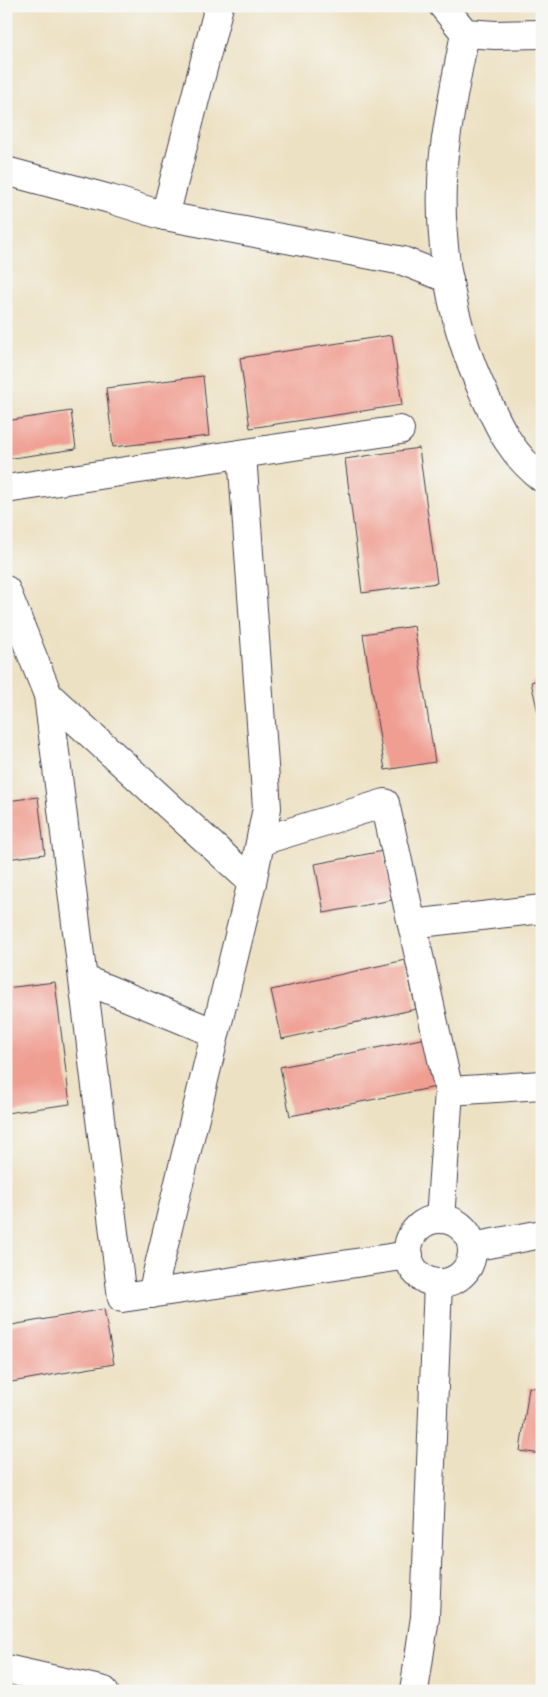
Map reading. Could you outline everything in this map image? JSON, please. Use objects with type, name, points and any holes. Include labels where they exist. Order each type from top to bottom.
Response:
[{"type":"main road","points":[[165,216],[219,6]]},
{"type":"main road","points":[[443,6],[464,33],[443,162],[442,232],[460,334],[469,360],[501,432],[526,465],[542,478]]},
{"type":"main road","points":[[464,33],[495,35],[542,34]]},
{"type":"main road","points":[[6,171],[165,216],[403,261],[449,279]]},
{"type":"main road","points":[[6,489],[400,430]]},
{"type":"main road","points":[[152,1294],[252,882],[266,808],[242,454]]},
{"type":"main road","points":[[6,590],[48,695],[122,1298],[409,1255]]},
{"type":"main road","points":[[48,695],[252,882]]},
{"type":"main road","points":[[261,841],[385,803],[449,1091],[440,1219]]},
{"type":"main road","points":[[412,924],[542,909]]},
{"type":"main road","points":[[83,979],[215,1033]]},
{"type":"main road","points":[[449,1091],[542,1085]]},
{"type":"main road","points":[[440,1219],[457,1223],[466,1231],[472,1246],[471,1263],[465,1273],[456,1280],[445,1284],[424,1279],[415,1272],[409,1255],[410,1240],[416,1230],[425,1223],[440,1219]]},
{"type":"main road","points":[[472,1246],[542,1234]]},
{"type":"main road","points":[[414,1691],[425,1617],[438,1283]]},
{"type":"main road","points":[[6,1669],[104,1691]]},
{"type":"building","points":[[392,335],[402,405],[250,428],[240,358]]},
{"type":"building","points":[[203,376],[209,436],[113,447],[106,388]]},
{"type":"building","points":[[71,411],[76,449],[6,459],[6,421]]},
{"type":"building","points":[[419,448],[437,583],[362,593],[345,459]]},
{"type":"building","points":[[414,626],[435,762],[385,770],[363,634]]},
{"type":"building","points":[[542,679],[542,726],[541,726],[531,682]]},
{"type":"building","points":[[38,797],[45,854],[6,859],[6,801]]},
{"type":"building","points":[[383,851],[392,900],[324,913],[315,864]]},
{"type":"building","points":[[405,960],[416,1009],[282,1039],[271,990]]},
{"type":"building","points":[[55,982],[70,1104],[6,1113],[6,988]]},
{"type":"building","points":[[426,1038],[436,1087],[290,1116],[280,1067]]},
{"type":"building","points":[[104,1309],[114,1364],[6,1383],[6,1326]]},
{"type":"building","points":[[529,1387],[542,1389],[542,1454],[520,1451]]}]
